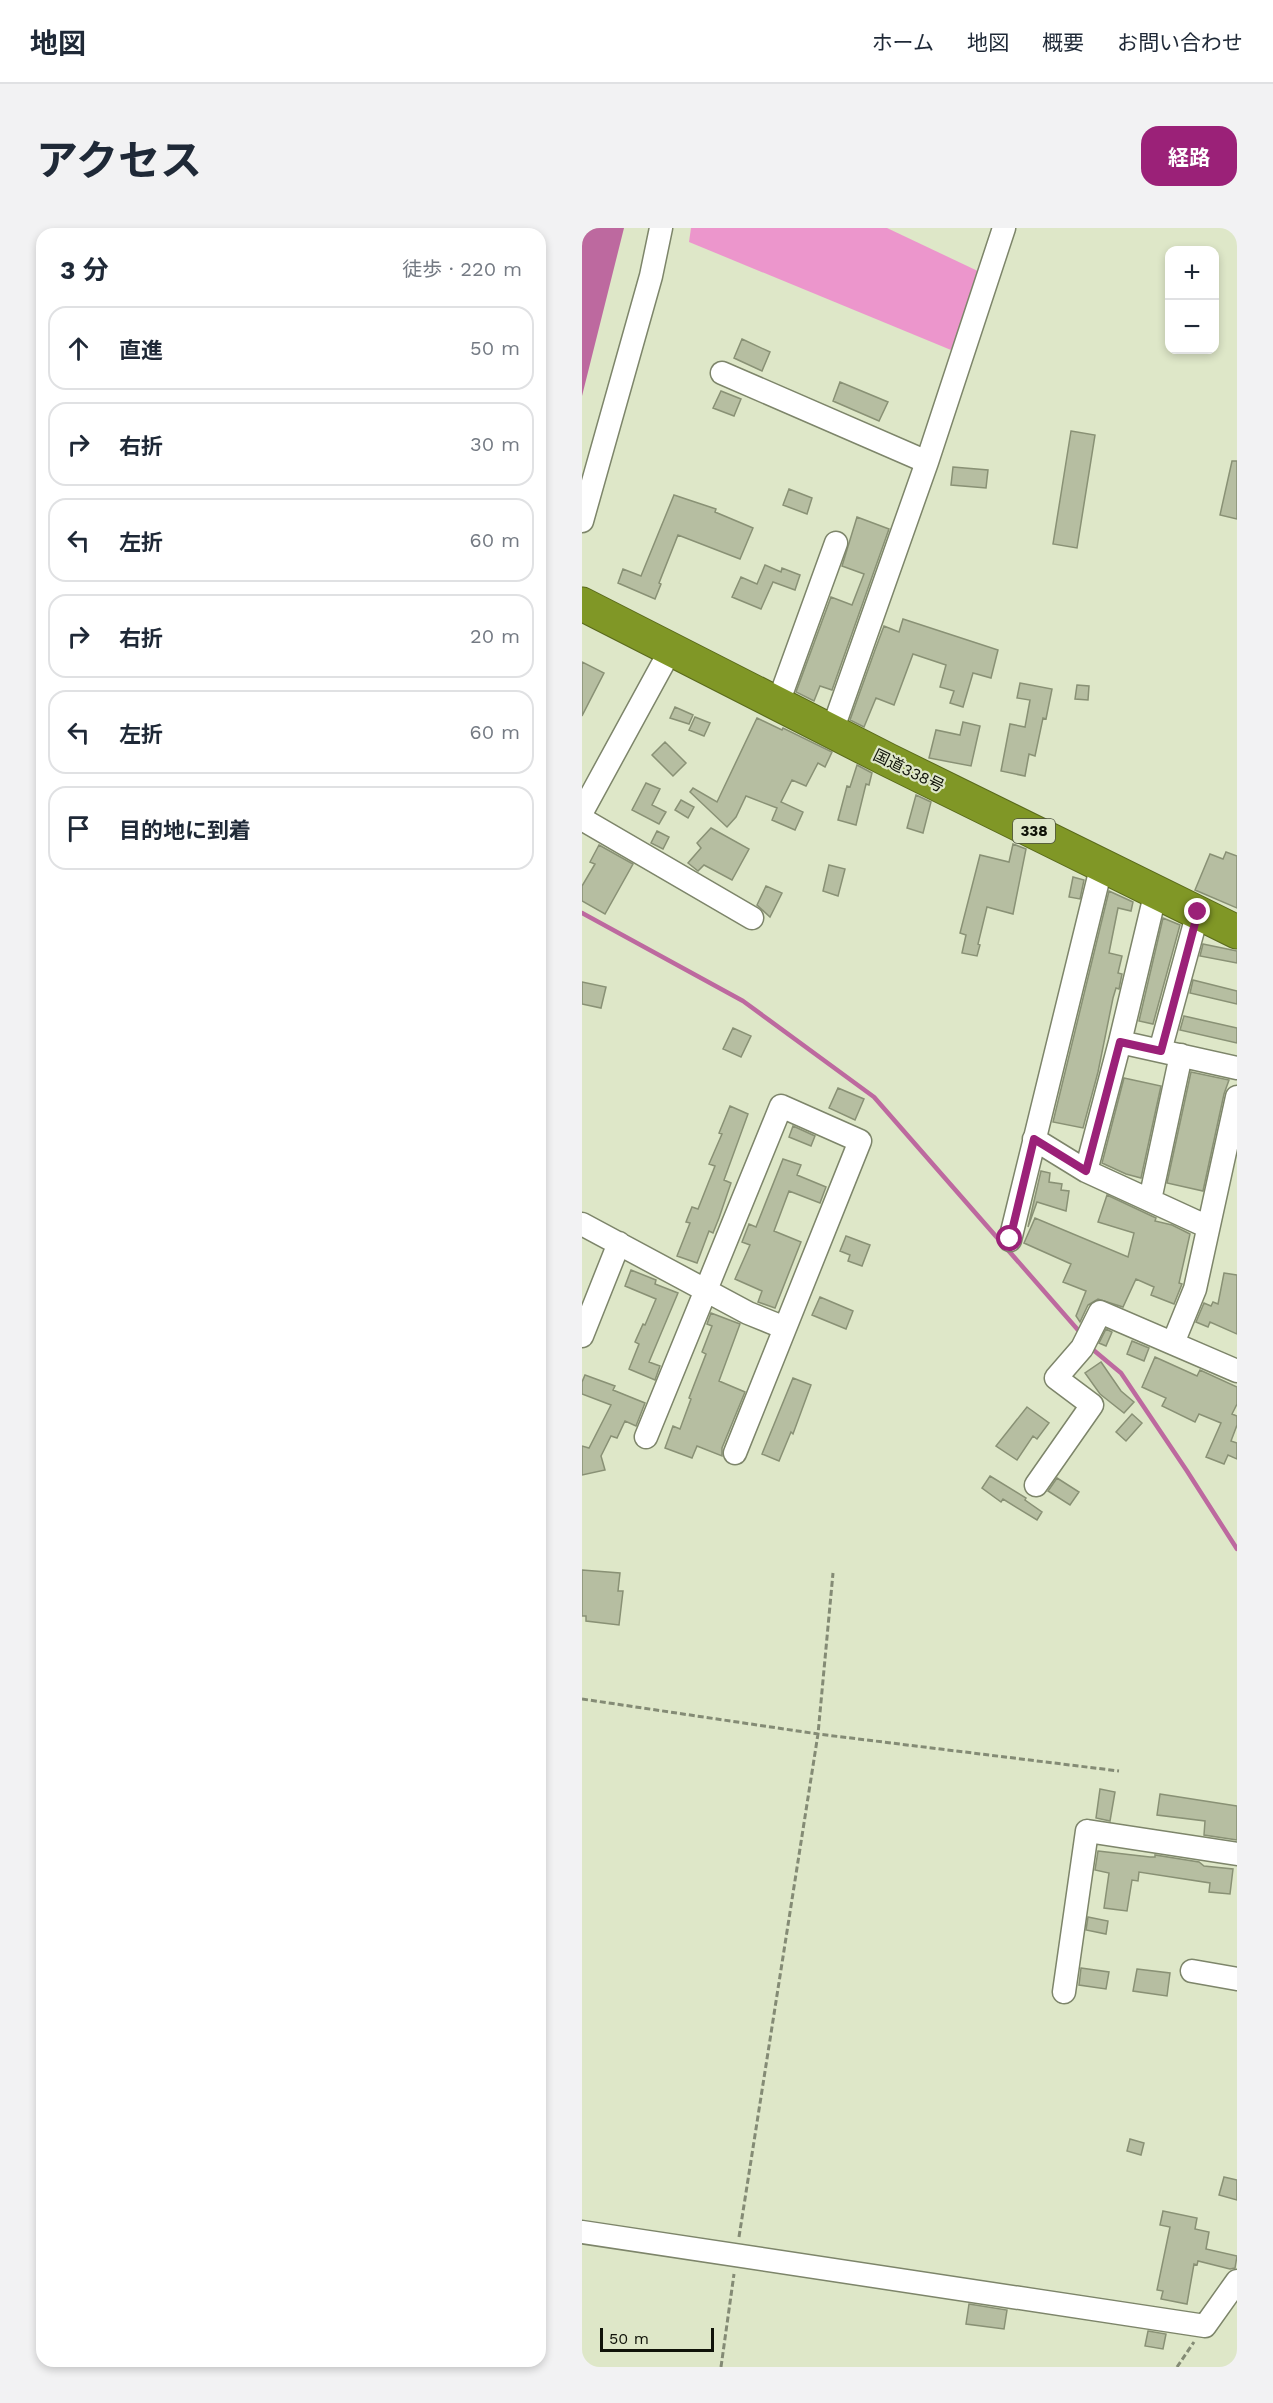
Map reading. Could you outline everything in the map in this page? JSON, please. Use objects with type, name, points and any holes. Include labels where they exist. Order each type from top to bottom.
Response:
[{"type":"highway","name":"国道338号","points":[[582,604],[1237,932]]},
{"type":"street","points":[[582,521],[651,276],[661,228]]},
{"type":"street","points":[[832,731],[927,462],[1004,228]]},
{"type":"street","points":[[722,373],[927,462]]},
{"type":"street","points":[[777,703],[836,543]]},
{"type":"street","points":[[582,812],[671,649]]},
{"type":"street","points":[[582,819],[752,918]]},
{"type":"street","points":[[1010,1239],[1102,864]]},
{"type":"street","points":[[1086,1171],[1156,891]]},
{"type":"street","points":[[1150,1200],[1171,1053],[1198,912]]},
{"type":"street","points":[[1120,1042],[1237,1068]]},
{"type":"street","points":[[1173,1343],[1195,1289],[1237,1097]]},
{"type":"street","points":[[646,1437],[782,1106],[860,1141],[735,1453]]},
{"type":"street","points":[[1034,1139],[1086,1171],[1208,1227]]},
{"type":"street","points":[[582,1224],[748,1313],[785,1328]]},
{"type":"street","points":[[582,1336],[619,1244]]},
{"type":"street","points":[[1036,1485],[1092,1405],[1056,1378],[1082,1348],[1100,1312],[1237,1371]]},
{"type":"street","points":[[1064,1992],[1087,1831],[1237,1854]]},
{"type":"street","points":[[1192,1971],[1237,1979]]},
{"type":"street","points":[[582,2232],[1205,2326],[1237,2281]]},
{"type":"path","points":[[721,2367],[736,2255],[818,1734],[833,1573]]},
{"type":"path","points":[[582,1699],[818,1734],[1119,1771]]},
{"type":"path","points":[[1177,2367],[1205,2326]]},
{"type":"shaded area","points":[[582,228],[624,228],[582,396]]},
{"type":"shaded area","points":[[691,228],[887,228],[982,273],[951,350],[689,242]]},
{"type":"building","points":[[742,339],[770,352],[762,371],[734,358]]},
{"type":"building","points":[[840,382],[888,402],[879,421],[833,401]]},
{"type":"building","points":[[721,391],[741,399],[734,416],[713,408]]},
{"type":"building","points":[[1071,431],[1095,435],[1077,548],[1053,544]]},
{"type":"building","points":[[1232,461],[1237,461],[1237,519],[1220,515]]},
{"type":"building","points":[[953,467],[988,470],[986,488],[951,485]]},
{"type":"building","points":[[789,489],[812,498],[807,514],[783,505]]},
{"type":"building","points":[[674,495],[716,509],[715,512],[753,528],[740,559],[678,535],[655,599],[618,583],[623,569],[641,576]]},
{"type":"building","points":[[857,517],[889,529],[832,690],[820,686],[814,701],[796,692],[831,597],[852,605],[864,574],[842,566]]},
{"type":"building","points":[[765,565],[781,572],[782,568],[800,575],[795,590],[773,582],[761,609],[732,597],[741,577],[757,584]]},
{"type":"building","points":[[903,619],[998,650],[991,678],[973,673],[963,707],[950,703],[954,691],[940,687],[946,665],[913,654],[894,705],[876,698],[864,727],[850,720],[875,650],[884,626],[899,632]]},
{"type":"building","points":[[582,662],[604,673],[582,716]]},
{"type":"building","points":[[1020,683],[1052,689],[1035,756],[1029,754],[1025,776],[1001,771],[1010,724],[1025,727],[1030,700],[1017,698]]},
{"type":"building","points":[[1077,685],[1089,686],[1088,700],[1075,699]]},
{"type":"building","points":[[675,707],[693,715],[689,724],[670,718]]},
{"type":"building","points":[[695,717],[710,723],[704,736],[689,730]]},
{"type":"building","points":[[757,718],[832,752],[825,767],[818,763],[806,786],[792,780],[781,802],[803,812],[795,830],[772,820],[777,808],[746,796],[736,817],[727,827],[690,792],[693,788],[717,802]]},
{"type":"building","points":[[963,722],[980,726],[971,766],[929,758],[936,730],[960,735]]},
{"type":"building","points":[[665,742],[686,763],[673,776],[652,755]]},
{"type":"building","points":[[857,765],[872,773],[869,785],[866,784],[856,825],[838,820],[847,786],[850,787]]},
{"type":"building","points":[[646,783],[660,789],[652,805],[666,812],[659,824],[632,810]]},
{"type":"building","points":[[916,795],[931,802],[923,833],[907,828]]},
{"type":"building","points":[[681,800],[694,807],[688,818],[675,810]]},
{"type":"building","points":[[711,828],[749,849],[732,880],[704,865],[698,871],[688,863],[701,848],[697,843]]},
{"type":"building","points":[[657,831],[669,837],[663,849],[651,843]]},
{"type":"building","points":[[1013,844],[1026,849],[1013,914],[987,907],[977,956],[962,953],[966,935],[960,933],[980,855],[1009,862]]},
{"type":"building","points":[[599,845],[633,864],[605,914],[582,901],[582,886],[595,864],[590,862]]},
{"type":"building","points":[[1226,852],[1237,856],[1237,908],[1195,890],[1210,854],[1223,859]]},
{"type":"building","points":[[829,865],[845,869],[838,896],[823,891]]},
{"type":"building","points":[[1073,877],[1084,880],[1080,899],[1069,897]]},
{"type":"building","points":[[766,886],[782,893],[770,917],[757,905]]},
{"type":"building","points":[[1109,891],[1133,902],[1131,911],[1118,908],[1109,953],[1122,956],[1118,973],[1122,974],[1119,989],[1116,988],[1113,998],[1098,1072],[1083,1128],[1053,1122]]},
{"type":"building","points":[[1163,918],[1180,925],[1153,1024],[1139,1021]]},
{"type":"building","points":[[1203,944],[1237,951],[1237,963],[1200,956]]},
{"type":"building","points":[[1193,980],[1237,991],[1237,1004],[1190,993]]},
{"type":"building","points":[[582,982],[606,987],[601,1008],[582,1004]]},
{"type":"building","points":[[1184,1016],[1237,1028],[1237,1043],[1180,1030]]},
{"type":"building","points":[[733,1028],[751,1036],[741,1057],[723,1049]]},
{"type":"building","points":[[1191,1072],[1229,1080],[1203,1191],[1167,1183]]},
{"type":"building","points":[[1124,1078],[1161,1086],[1141,1178],[1102,1163]]},
{"type":"building","points":[[838,1088],[864,1099],[855,1120],[829,1108]]},
{"type":"building","points":[[730,1106],[748,1114],[724,1180],[731,1183],[713,1233],[709,1231],[697,1263],[677,1256],[690,1223],[686,1222],[692,1207],[698,1209],[715,1166],[709,1164],[722,1134],[719,1133]]},
{"type":"building","points":[[793,1126],[815,1136],[811,1146],[789,1137]]},
{"type":"building","points":[[783,1159],[801,1165],[797,1175],[826,1187],[820,1203],[789,1191],[774,1231],[801,1242],[775,1308],[758,1302],[762,1291],[735,1279],[750,1245],[742,1242],[749,1224],[756,1227]]},
{"type":"building","points":[[1041,1171],[1050,1173],[1049,1182],[1062,1184],[1061,1190],[1069,1191],[1066,1211],[1037,1202],[1028,1227]]},
{"type":"building","points":[[1107,1195],[1156,1218],[1155,1221],[1172,1225],[1190,1234],[1179,1283],[1182,1284],[1174,1304],[1151,1295],[1154,1287],[1136,1279],[1123,1307],[1098,1299],[1088,1305],[1080,1322],[1076,1316],[1086,1291],[1063,1282],[1071,1264],[1024,1243],[1035,1218],[1128,1257],[1134,1233],[1098,1222]]},
{"type":"building","points":[[846,1236],[870,1245],[862,1266],[848,1261],[850,1255],[840,1251]]},
{"type":"building","points":[[631,1270],[656,1280],[655,1284],[678,1293],[649,1362],[660,1366],[655,1380],[629,1369],[639,1344],[635,1342],[656,1299],[625,1286]]},
{"type":"building","points":[[1224,1273],[1237,1275],[1237,1334],[1210,1322],[1208,1327],[1196,1322],[1204,1303],[1211,1306],[1213,1302],[1218,1304]]},
{"type":"building","points":[[820,1297],[853,1311],[846,1329],[812,1315]]},
{"type":"building","points":[[711,1313],[740,1324],[719,1381],[745,1392],[722,1448],[722,1456],[697,1446],[692,1458],[665,1448],[673,1426],[680,1429],[691,1399],[689,1398],[706,1354],[702,1352],[712,1326],[707,1324]]},
{"type":"building","points":[[1106,1329],[1112,1332],[1106,1346],[1099,1343]]},
{"type":"building","points":[[1132,1341],[1149,1348],[1144,1361],[1127,1354]]},
{"type":"building","points":[[1155,1357],[1197,1376],[1200,1370],[1237,1387],[1237,1404],[1232,1414],[1237,1416],[1237,1425],[1231,1441],[1237,1443],[1237,1459],[1228,1455],[1224,1464],[1206,1457],[1221,1423],[1199,1414],[1195,1422],[1162,1406],[1166,1398],[1142,1387]]},
{"type":"building","points":[[1101,1362],[1121,1391],[1134,1402],[1124,1413],[1100,1394],[1085,1373]]},
{"type":"building","points":[[585,1375],[615,1386],[613,1390],[645,1403],[636,1426],[625,1421],[617,1438],[611,1436],[601,1456],[605,1470],[582,1475],[582,1446],[589,1448],[611,1405],[582,1394],[582,1382]]},
{"type":"building","points":[[793,1378],[811,1385],[793,1434],[791,1432],[779,1461],[762,1454]]},
{"type":"building","points":[[1027,1407],[1049,1423],[1037,1439],[1033,1436],[1017,1460],[996,1446]]},
{"type":"building","points":[[1132,1414],[1142,1423],[1126,1441],[1116,1432]]},
{"type":"building","points":[[990,1476],[1026,1498],[1025,1500],[1042,1512],[1037,1520],[1003,1499],[1001,1502],[982,1488]]},
{"type":"building","points":[[1057,1478],[1079,1492],[1070,1505],[1048,1491]]},
{"type":"building","points":[[582,1570],[620,1573],[618,1591],[623,1591],[619,1625],[586,1621],[586,1616],[582,1616]]},
{"type":"building","points":[[1100,1789],[1115,1792],[1110,1821],[1096,1818]]},
{"type":"building","points":[[1160,1794],[1237,1806],[1237,1840],[1204,1835],[1205,1821],[1157,1815]]},
{"type":"building","points":[[1098,1851],[1150,1857],[1155,1857],[1155,1855],[1199,1862],[1204,1866],[1233,1869],[1230,1894],[1209,1892],[1210,1883],[1139,1872],[1138,1881],[1132,1880],[1127,1911],[1104,1908],[1109,1873],[1095,1870]]},
{"type":"building","points":[[1088,1917],[1108,1921],[1106,1934],[1086,1930]]},
{"type":"building","points":[[1081,1968],[1109,1972],[1106,1989],[1079,1985]]},
{"type":"building","points":[[1137,1969],[1170,1973],[1167,1996],[1133,1991]]},
{"type":"building","points":[[1130,2139],[1144,2143],[1141,2155],[1127,2151]]},
{"type":"building","points":[[1224,2177],[1237,2180],[1237,2200],[1219,2195]]},
{"type":"building","points":[[1163,2211],[1197,2218],[1195,2229],[1209,2232],[1206,2249],[1237,2256],[1235,2268],[1230,2269],[1198,2261],[1197,2265],[1194,2264],[1187,2304],[1161,2299],[1163,2291],[1157,2290],[1170,2227],[1160,2225]]},
{"type":"building","points":[[969,2304],[1007,2310],[1004,2329],[966,2324]]},
{"type":"building","points":[[1148,2331],[1166,2334],[1163,2349],[1145,2346]]},
{"type":"waterway","points":[[582,913],[743,1001],[874,1097],[1078,1330]]},
{"type":"waterway","points":[[1091,1348],[1121,1373],[1237,1549]]},
{"type":"route","points":[[1010,1239],[1034,1139],[1086,1171],[1120,1042],[1161,1051],[1198,912]]}]
